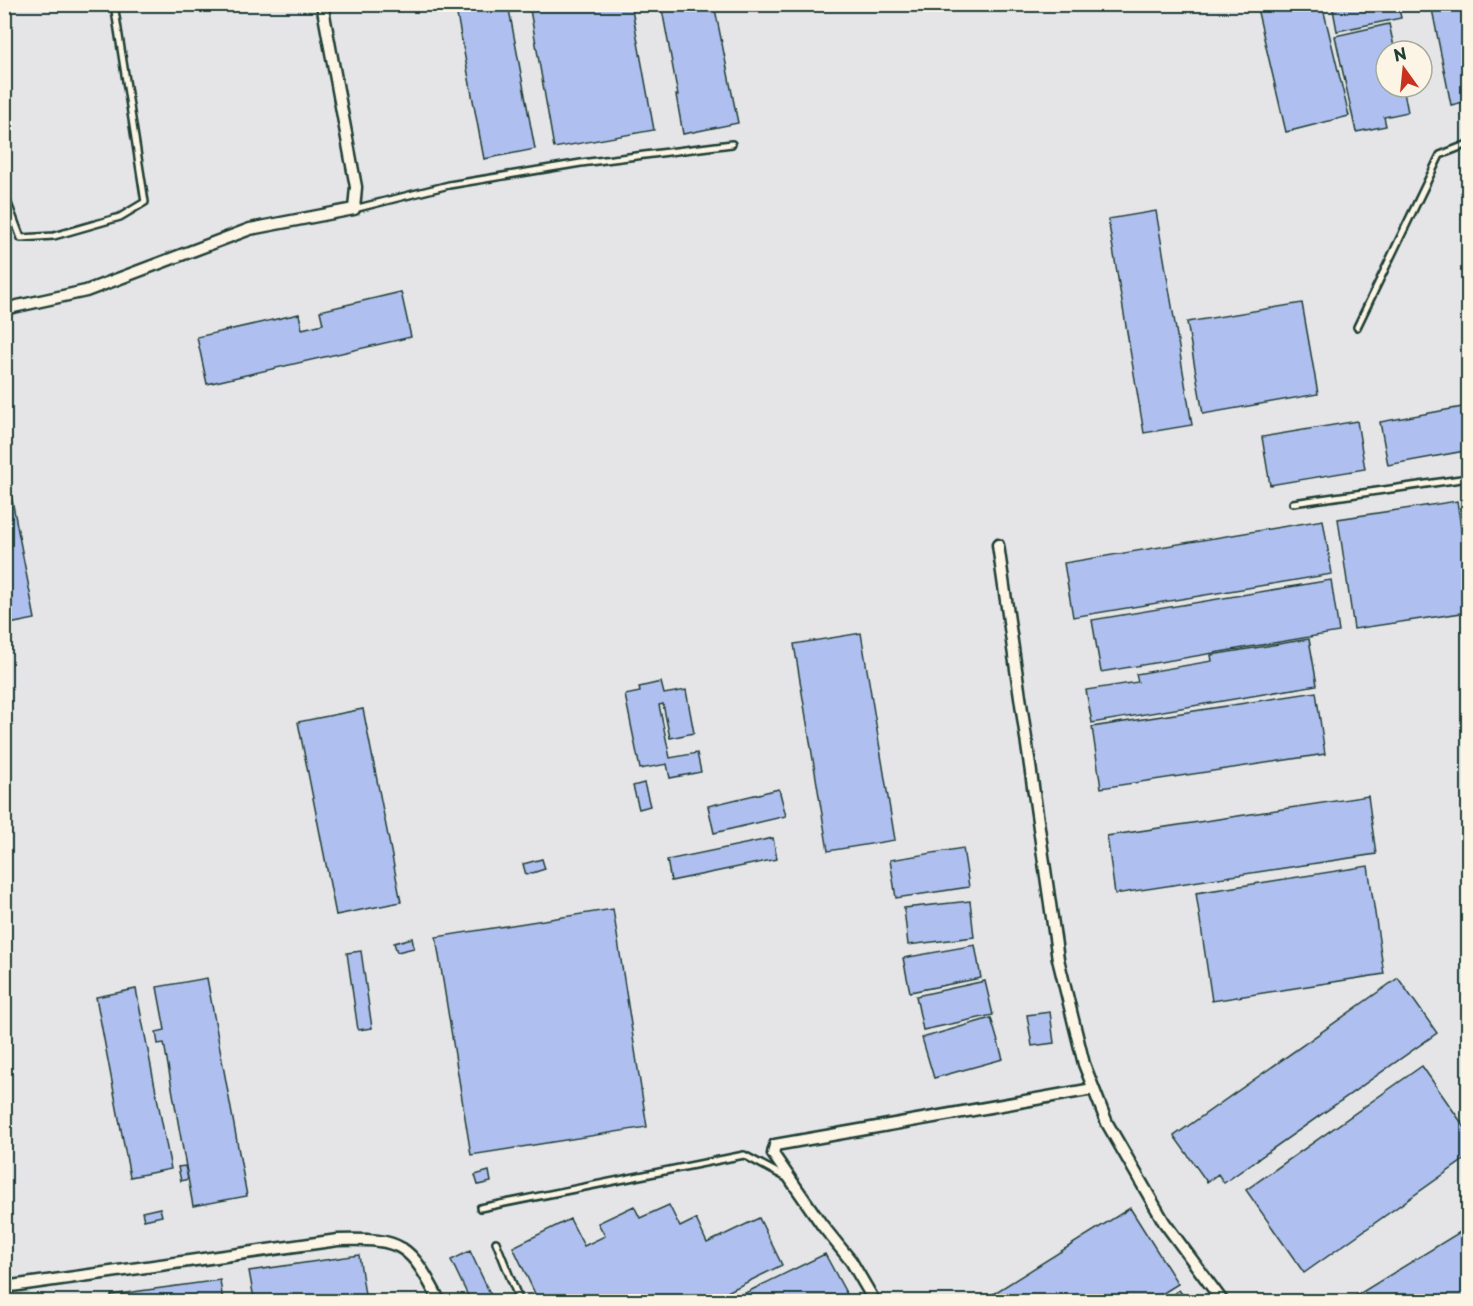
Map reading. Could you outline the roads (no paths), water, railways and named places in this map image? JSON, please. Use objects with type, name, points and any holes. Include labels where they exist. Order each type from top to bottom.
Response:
[{"type":"street","points":[[4,309],[86,291],[250,229],[354,209],[356,187],[322,4]]},
{"type":"street","points":[[998,545],[1058,959],[1084,1065],[1107,1123],[1164,1222],[1224,1302]]},
{"type":"street","points":[[875,1302],[851,1261],[822,1225],[773,1154],[775,1145],[1093,1089]]},
{"type":"street","points":[[4,1287],[338,1240],[371,1239],[391,1243],[409,1252],[423,1270],[440,1302]]},
{"type":"lane","points":[[4,193],[21,238],[54,236],[120,217],[145,202],[114,4]]},
{"type":"lane","points":[[354,209],[449,185],[581,163],[732,144]]},
{"type":"lane","points":[[1357,327],[1440,155],[1468,144]]},
{"type":"lane","points":[[1293,503],[1468,477]]},
{"type":"lane","points":[[480,1208],[744,1155],[789,1179]]},
{"type":"lane","points":[[496,1242],[520,1302]]}]
